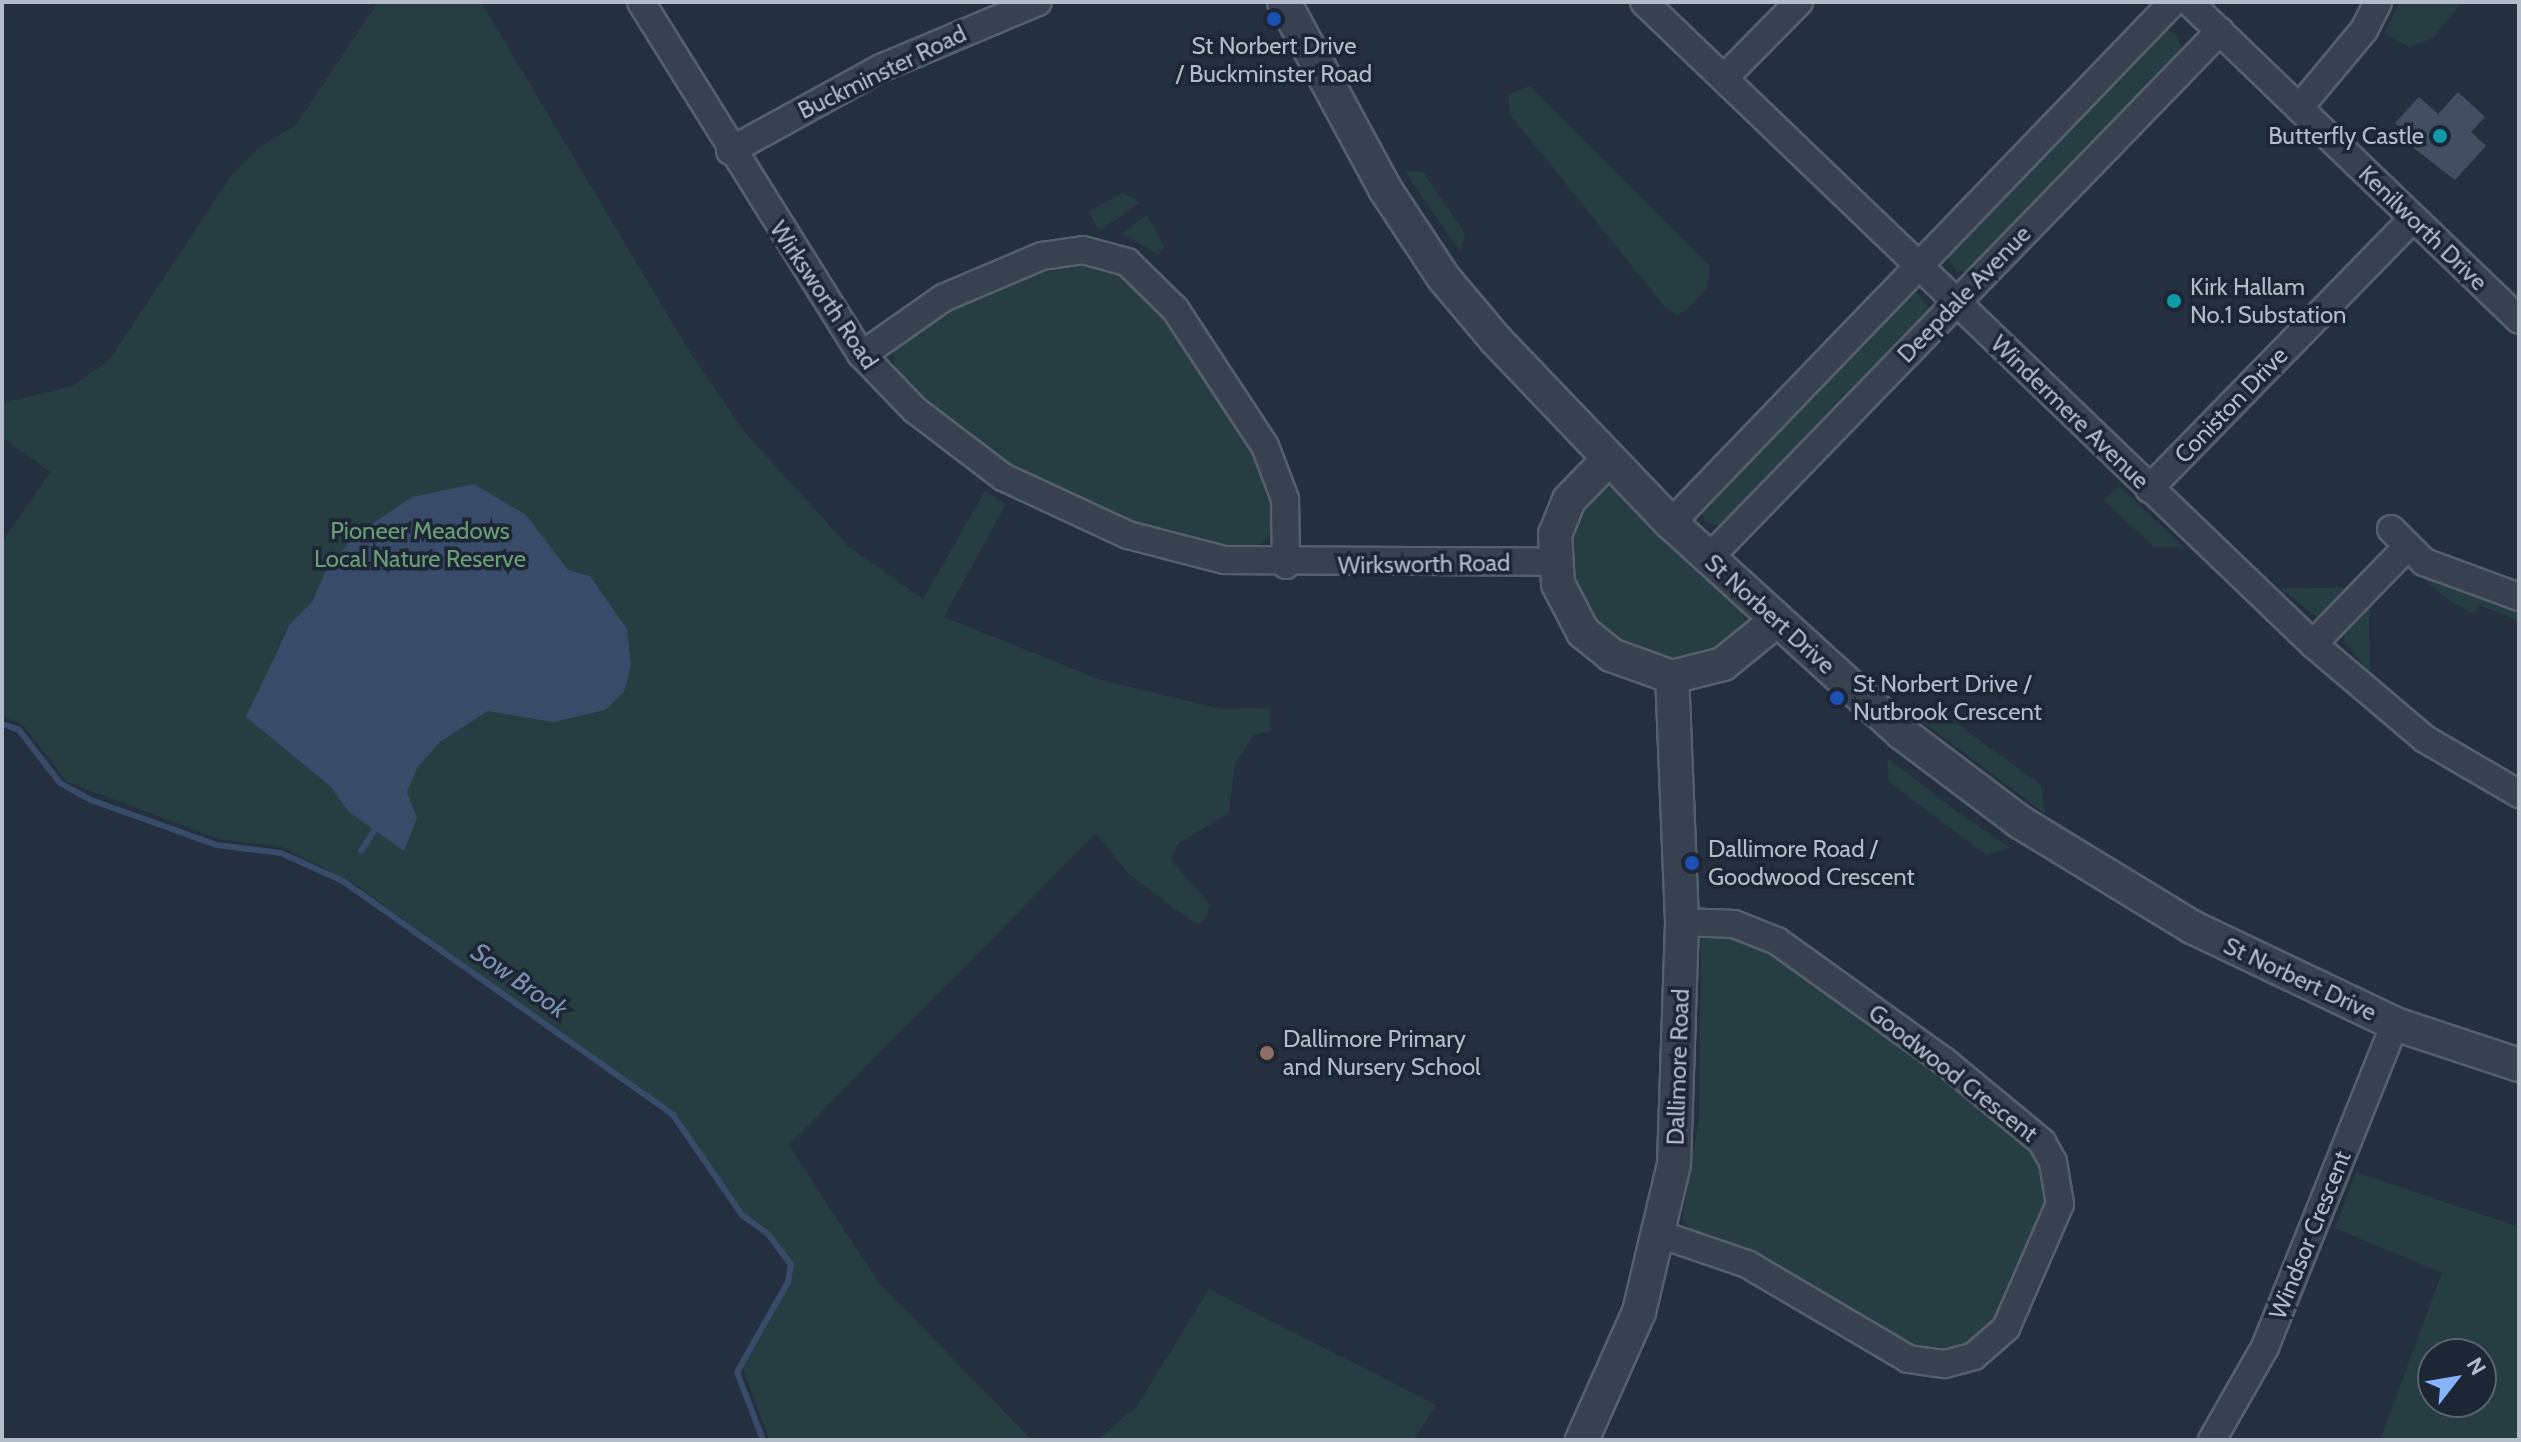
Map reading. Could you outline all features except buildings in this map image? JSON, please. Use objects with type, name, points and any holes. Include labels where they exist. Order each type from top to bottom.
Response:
[{"type":"street","name":"Wirksworth Road","points":[[641,2],[730,151],[862,355],[953,442],[1040,497],[1161,546],[1286,565],[1553,562]]},
{"type":"street","name":"Buckminster Road","points":[[730,151],[881,68],[1038,2]]},
{"type":"street","name":"St Norbert Drive","points":[[1284,2],[1363,151],[1443,277],[1607,461],[1776,621],[1930,756],[2101,875],[2274,970],[2395,1024],[2519,1065]]},
{"type":"street","name":"Windermere Avenue","points":[[1644,2],[2313,644],[2425,739],[2519,794]]},
{"type":"street","points":[[1724,78],[1799,2]]},
{"type":"street","points":[[1671,523],[2173,2]]},
{"type":"street","name":"Kenilworth Drive","points":[[2189,2],[2519,320]]},
{"type":"street","points":[[2299,108],[2364,30],[2378,2]]},
{"type":"street","name":"Deepdale Avenue","points":[[1709,558],[2220,31]]},
{"type":"street","name":"Coniston Drive","points":[[2149,489],[2413,218]]},
{"type":"street","points":[[862,355],[943,298],[1042,256],[1083,250],[1127,262],[1175,309],[1265,446],[1285,499],[1286,565]]},
{"type":"street","points":[[1607,461],[1569,500],[1553,562],[1583,632],[1620,660],[1672,677],[1723,664],[1776,621]]},
{"type":"street","points":[[2313,644],[2399,538],[2424,562],[2476,584],[2519,597]]},
{"type":"street","name":"Dallimore Road","points":[[1582,1440],[1621,1361],[1662,1235],[1679,1093],[1682,922],[1672,677]]},
{"type":"street","name":"Goodwood Crescent","points":[[1662,1235],[1747,1264],[1908,1359],[1945,1364],[1974,1356],[2006,1328],[2060,1204],[2053,1162],[2042,1142],[1944,1061],[1777,941],[1734,924],[1682,922]]},
{"type":"street","name":"Windsor Crescent","points":[[2212,1440],[2265,1347],[2395,1024]]},
{"type":"green space","name":"Pioneer Meadows Local Nature Reserve","points":[[378,2],[481,2],[691,354],[742,429],[848,546],[923,599],[985,491],[1006,504],[944,617],[1098,679],[1221,709],[1270,708],[1271,731],[1253,735],[1235,764],[1229,813],[1178,844],[1171,860],[1210,905],[1206,918],[1197,924],[1128,873],[1096,833],[789,1145],[878,1282],[1032,1440],[769,1440],[743,1368],[791,1283],[794,1265],[765,1227],[745,1214],[673,1114],[353,883],[282,847],[219,839],[67,782],[23,725],[2,716],[2,542],[50,472],[2,437],[2,403],[73,386],[109,360],[232,174],[261,146],[296,125]]},
{"type":"green space","points":[[2400,2],[2462,2],[2433,38],[2410,47],[2384,33]]},
{"type":"green space","points":[[2167,30],[2177,34],[2183,53],[1973,274],[1956,271],[1947,255]]},
{"type":"green space","points":[[1530,86],[1710,266],[1707,289],[1687,310],[1676,315],[1664,306],[1510,114],[1508,94]]},
{"type":"green space","points":[[1404,170],[1423,172],[1465,234],[1461,253]]},
{"type":"green space","points":[[1123,193],[1141,203],[1099,231],[1089,211]]},
{"type":"green space","points":[[1147,215],[1165,247],[1158,255],[1122,233]]},
{"type":"green space","points":[[1082,258],[1138,277],[1263,455],[1275,498],[1273,531],[1262,544],[1229,550],[1135,528],[1062,499],[979,449],[894,375],[895,345],[932,314],[1056,262]]},
{"type":"green space","points":[[1916,292],[1930,308],[1928,319],[1722,527],[1705,522],[1700,509],[1903,295]]},
{"type":"green space","points":[[2119,486],[2184,547],[2154,547],[2104,500]]},
{"type":"green space","points":[[1608,488],[1624,492],[1737,602],[1746,622],[1731,648],[1676,667],[1611,647],[1570,595],[1571,518],[1595,490]]},
{"type":"green space","points":[[2428,572],[2440,583],[2519,607],[2519,621],[2479,605],[2474,614],[2450,601],[2422,578]]},
{"type":"green space","points":[[2351,587],[2319,619],[2281,589]]},
{"type":"green space","points":[[2369,600],[2370,673],[2344,641],[2345,627]]},
{"type":"green space","points":[[1948,717],[2041,785],[2045,814],[1919,719]]},
{"type":"green space","points":[[1887,758],[2010,848],[1986,855],[1889,782]]},
{"type":"green space","points":[[1712,931],[1780,951],[2036,1146],[2051,1209],[1993,1332],[1972,1347],[1926,1354],[1695,1235],[1682,1219],[1699,1119],[1701,940]]},
{"type":"green space","points":[[2356,1172],[2519,1227],[2519,1440],[2380,1440],[2417,1340],[2417,1418],[2497,1418],[2497,1338],[2418,1338],[2442,1273],[2335,1228]]},
{"type":"green space","points":[[1209,1289],[1436,1405],[1413,1440],[1097,1440],[1137,1406]]},
{"type":"water","points":[[474,484],[526,515],[568,570],[590,576],[627,629],[631,665],[624,692],[605,710],[553,722],[488,711],[440,742],[417,768],[407,792],[417,818],[404,851],[349,812],[330,786],[246,717],[290,624],[313,601],[325,572],[354,536],[412,497]]},
{"type":"waterway","name":"Sow Brook","points":[[2,724],[19,730],[60,783],[91,800],[217,845],[281,853],[343,881],[673,1115],[742,1215],[768,1234],[791,1264],[788,1282],[737,1372],[763,1440]]},
{"type":"waterway","points":[[361,851],[374,831]]},
{"type":"place","name":"St Norbert Drive / Buckminster Road","points":[[1274,19]]},
{"type":"place","name":"Butterfly Castle","points":[[2440,136]]},
{"type":"place","name":"Kirk Hallam No.1 Substation","points":[[2174,301]]},
{"type":"place","name":"St Norbert Drive / Nutbrook Crescent","points":[[1837,698]]},
{"type":"place","name":"Dallimore Road / Goodwood Crescent","points":[[1692,863]]},
{"type":"place","name":"Dallimore Primary and Nursery School","points":[[1267,1053]]}]
